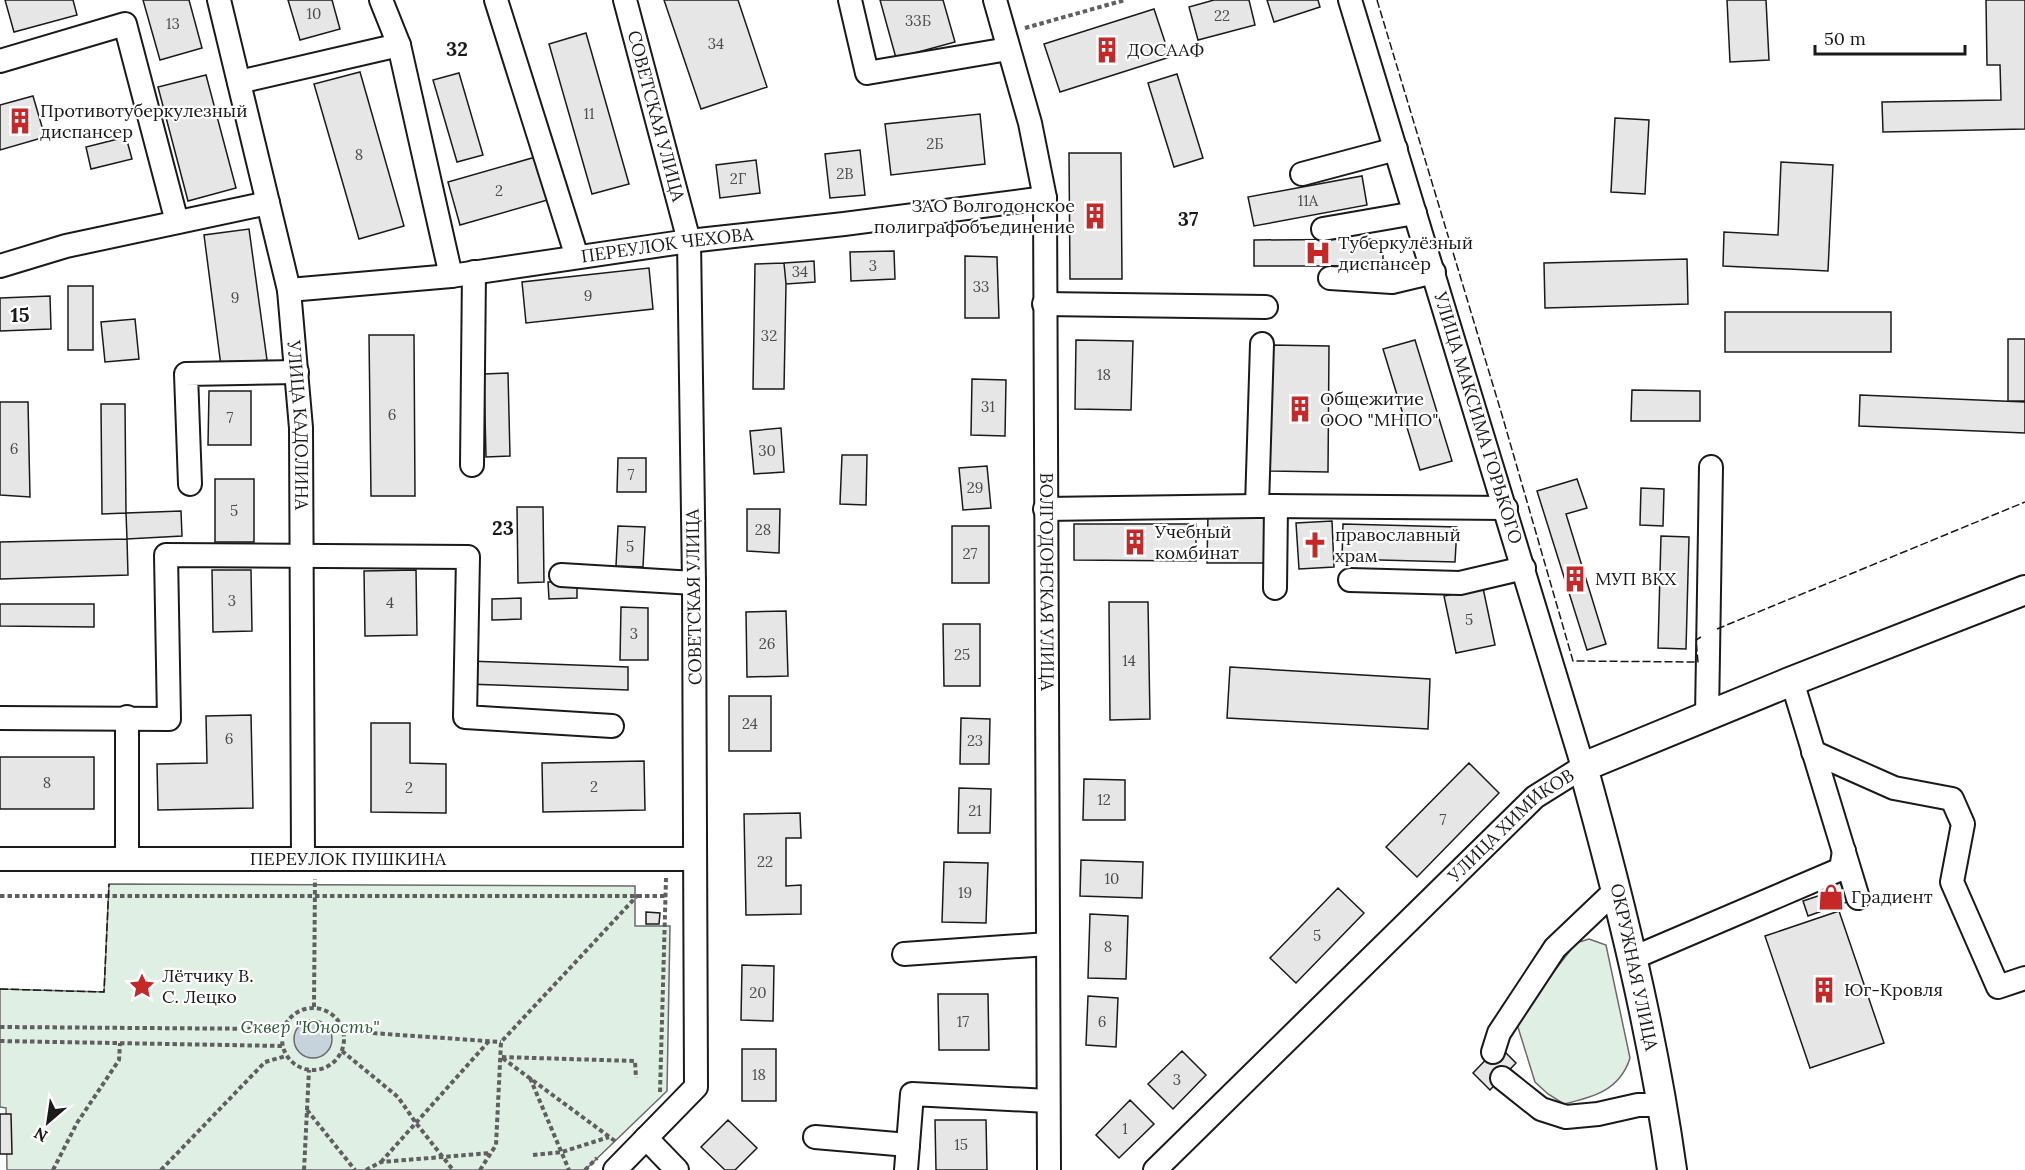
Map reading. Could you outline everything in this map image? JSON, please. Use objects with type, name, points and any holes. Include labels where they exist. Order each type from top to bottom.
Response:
[{"type":"main road","name":"УЛИЦА ХИМИКОВ","points":[[1583,767],[1792,681],[2025,590]]},
{"type":"main road","name":"ОКРУЖНАЯ УЛИЦА","points":[[1583,767],[1617,888],[1633,958],[1663,1106],[1672,1170]]},
{"type":"street","name":"УЛИЦА КАДОЛИНА","points":[[219,0],[289,290],[301,428],[303,857]]},
{"type":"street","points":[[381,0],[399,45],[450,276]]},
{"type":"street","points":[[496,0],[577,257]]},
{"type":"street","name":"СОВЕТСКАЯ УЛИЦА","points":[[608,1163],[696,1087],[694,583],[689,241],[625,0]]},
{"type":"street","points":[[850,0],[867,73],[1006,42]]},
{"type":"street","name":"ВОЛГОДОНСКАЯ УЛИЦА","points":[[994,0],[1030,123],[1045,198],[1049,1170]]},
{"type":"street","name":"УЛИЦА МАКСИМА ГОРЬКОГО","points":[[1350,0],[1583,767]]},
{"type":"street","points":[[0,61],[125,24],[177,222]]},
{"type":"street","points":[[239,82],[399,45]]},
{"type":"street","points":[[1302,174],[1396,149]]},
{"type":"street","name":"ПЕРЕУЛОК ЧЕХОВА","points":[[289,290],[450,276],[689,241],[1045,198]]},
{"type":"street","points":[[0,266],[66,246],[268,203]]},
{"type":"street","points":[[1323,229],[1415,213]]},
{"type":"street","points":[[472,465],[474,272]]},
{"type":"street","points":[[1330,278],[1392,282],[1434,272]]},
{"type":"street","points":[[1044,304],[1266,307]]},
{"type":"street","points":[[1262,344],[1266,506],[1275,588]]},
{"type":"street","points":[[190,484],[186,374],[297,372]]},
{"type":"street","points":[[1707,716],[1711,467]]},
{"type":"street","points":[[1045,509],[1266,506],[1506,508]]},
{"type":"street","points":[[0,718],[169,718],[166,555],[302,555],[468,558],[465,717],[612,726]]},
{"type":"street","points":[[1350,580],[1460,583],[1524,568]]},
{"type":"street","points":[[561,575],[694,583]]},
{"type":"street","points":[[1792,681],[1858,898]]},
{"type":"street","points":[[126,717],[128,858]]},
{"type":"street","points":[[1813,752],[1894,788],[1952,800],[1963,824],[1952,882],[1998,987],[2025,978]]},
{"type":"street","name":"УЛИЦА ХИМИКОВ","points":[[1155,1170],[1535,797],[1583,767]]},
{"type":"street","points":[[1633,958],[1841,869],[1844,851]]},
{"type":"street","name":"ПЕРЕУЛОК ПУШКИНА","points":[[0,859],[303,857],[695,859]]},
{"type":"street","points":[[1493,1052],[1499,1033],[1555,948],[1617,888]]},
{"type":"street","points":[[904,954],[1047,944]]},
{"type":"street","points":[[1502,1078],[1540,1109],[1566,1117],[1598,1114],[1638,1105],[1663,1106]]},
{"type":"street","points":[[906,1170],[912,1094],[1048,1101]]},
{"type":"street","points":[[815,1137],[908,1146]]},
{"type":"street","points":[[631,1144],[677,1170]]},
{"type":"path","points":[[1006,42],[1125,0]]},
{"type":"path","points":[[303,857],[315,876],[314,1007]]},
{"type":"path","points":[[480,1170],[496,1145],[501,1042],[639,894]]},
{"type":"path","points":[[0,896],[639,894],[665,896],[661,1092],[653,1100]]},
{"type":"path","points":[[314,1007],[332,1014],[343,1031],[342,1051],[337,1060],[328,1066],[319,1070],[309,1070],[296,1065],[286,1056],[282,1046],[283,1029],[287,1020],[294,1013],[314,1007]]},
{"type":"path","points":[[0,1027],[283,1029]]},
{"type":"path","points":[[343,1031],[501,1042]]},
{"type":"path","points":[[0,1041],[282,1046]]},
{"type":"path","points":[[366,1170],[381,1162],[489,1041]]},
{"type":"path","points":[[53,1170],[78,1123],[119,1060],[120,1043]]},
{"type":"path","points":[[342,1051],[398,1097],[453,1170]]},
{"type":"path","points":[[161,1170],[265,1062],[286,1056]]},
{"type":"path","points":[[501,1057],[609,1137],[631,1144]]},
{"type":"path","points":[[501,1057],[635,1061],[636,1078]]},
{"type":"path","points":[[304,1170],[309,1070]]},
{"type":"path","points":[[529,1078],[569,1170]]},
{"type":"path","points":[[307,1110],[355,1170]]},
{"type":"path","points":[[533,1155],[562,1152],[609,1137]]},
{"type":"path","points":[[608,1148],[631,1144]]},
{"type":"path","points":[[381,1162],[492,1153]]},
{"type":"path","points":[[585,1170],[608,1163]]},
{"type":"green space","name":"Сквер \"Юность\"","points":[[109,884],[635,886],[635,926],[670,926],[667,1091],[585,1170],[7,1170],[6,1108],[0,1107],[0,989],[104,992]]},
{"type":"green space","points":[[1589,939],[1606,945],[1630,1058],[1626,1069],[1613,1085],[1595,1095],[1564,1104],[1535,1082],[1517,1024],[1523,1011],[1576,943]]},
{"type":"shaded area","points":[[313,1020],[327,1025],[332,1039],[327,1053],[313,1058],[299,1053],[294,1039],[299,1025]]},
{"type":"building","points":[[5,0],[73,0],[77,15],[14,32]]},
{"type":"building","points":[[143,0],[189,0],[202,48],[160,60]]},
{"type":"building","points":[[288,0],[332,0],[340,29],[300,40]]},
{"type":"building","points":[[664,0],[738,0],[767,87],[701,109]]},
{"type":"building","points":[[880,0],[943,0],[955,42],[896,58]]},
{"type":"building","points":[[1214,0],[1249,0],[1255,25],[1198,40],[1189,7]]},
{"type":"building","points":[[1267,0],[1318,0],[1320,7],[1274,22]]},
{"type":"building","points":[[1727,0],[1766,0],[1769,60],[1730,62]]},
{"type":"building","points":[[1986,0],[2025,0],[2025,129],[1883,132],[1882,102],[2001,100],[2000,65],[1987,65]]},
{"type":"building","name":"ДОСААФ","points":[[1154,9],[1170,57],[1060,92],[1044,44]]},
{"type":"building","points":[[586,33],[629,184],[592,194],[549,44]]},
{"type":"building","points":[[360,72],[404,226],[359,239],[314,84]]},
{"type":"building","points":[[459,73],[483,155],[457,162],[433,80]]},
{"type":"building","points":[[1177,74],[1203,158],[1174,167],[1148,83]]},
{"type":"building","points":[[206,75],[236,188],[188,201],[158,87]]},
{"type":"building","name":"Противотуберкулезный диспансер","points":[[33,96],[45,137],[0,150],[0,105]]},
{"type":"building","points":[[980,114],[985,164],[891,175],[885,124]]},
{"type":"building","points":[[1615,118],[1649,120],[1645,194],[1611,192]]},
{"type":"building","points":[[126,137],[132,159],[91,169],[86,147]]},
{"type":"building","points":[[860,150],[865,195],[830,198],[825,154]]},
{"type":"building","name":"ЗАО Волгодонское полиграфобъединение","points":[[1069,153],[1121,153],[1122,279],[1070,279]]},
{"type":"building","points":[[539,156],[551,199],[460,225],[448,182]]},
{"type":"building","points":[[756,160],[760,193],[720,198],[716,165]]},
{"type":"building","points":[[1781,162],[1833,165],[1828,271],[1723,266],[1724,232],[1778,235]]},
{"type":"building","points":[[1362,176],[1367,205],[1254,226],[1248,197]]},
{"type":"building","points":[[249,229],[267,360],[221,366],[204,235]]},
{"type":"building","name":"Туберкулёзный диспансер","points":[[1383,239],[1383,266],[1254,266],[1254,240]]},
{"type":"building","points":[[894,251],[895,279],[851,281],[850,252]]},
{"type":"building","points":[[965,256],[997,257],[999,318],[965,318]]},
{"type":"building","points":[[1687,259],[1688,304],[1545,308],[1544,263]]},
{"type":"building","points":[[814,261],[815,282],[786,284],[784,263]]},
{"type":"building","points":[[784,263],[786,284],[784,389],[753,389],[755,264]]},
{"type":"building","points":[[649,268],[653,309],[526,323],[522,282]]},
{"type":"building","points":[[68,286],[93,286],[93,350],[68,350]]},
{"type":"building","points":[[50,296],[51,329],[0,331],[0,298]]},
{"type":"building","points":[[1725,312],[1891,312],[1891,352],[1725,352]]},
{"type":"building","points":[[135,319],[139,359],[105,362],[101,322]]},
{"type":"building","points":[[369,335],[414,335],[415,496],[371,496]]},
{"type":"building","points":[[2008,339],[2025,339],[2025,401],[2008,401]]},
{"type":"building","points":[[1076,340],[1133,341],[1131,410],[1075,409]]},
{"type":"building","points":[[1415,340],[1452,461],[1420,470],[1383,349]]},
{"type":"building","name":"Общежитие ООО \"МНПО\"","points":[[1271,345],[1329,346],[1328,472],[1270,471]]},
{"type":"building","points":[[508,373],[510,456],[486,457],[484,374]]},
{"type":"building","points":[[972,379],[1006,380],[1005,436],[971,435]]},
{"type":"building","points":[[1632,390],[1700,391],[1700,421],[1631,421]]},
{"type":"building","points":[[209,391],[251,391],[251,445],[208,445]]},
{"type":"building","points":[[1860,395],[2025,402],[2025,433],[1859,426]]},
{"type":"building","points":[[0,402],[28,402],[30,497],[0,495]]},
{"type":"building","points":[[101,404],[125,404],[126,513],[102,514]]},
{"type":"building","points":[[781,428],[784,472],[754,474],[750,431]]},
{"type":"building","points":[[842,455],[867,455],[866,505],[840,504]]},
{"type":"building","points":[[618,458],[646,458],[646,492],[617,492]]},
{"type":"building","points":[[987,466],[991,508],[963,510],[959,468]]},
{"type":"building","points":[[215,479],[254,479],[254,542],[215,542]]},
{"type":"building","name":"МУП ВКХ","points":[[1577,479],[1587,508],[1566,514],[1606,644],[1587,650],[1537,491]]},
{"type":"building","points":[[1641,488],[1664,489],[1663,526],[1640,525]]},
{"type":"building","points":[[517,507],[543,507],[544,582],[518,583]]},
{"type":"building","points":[[747,509],[780,509],[779,553],[747,551]]},
{"type":"building","points":[[181,511],[182,536],[127,539],[126,513]]},
{"type":"building","points":[[1208,514],[1268,515],[1268,563],[1207,563]]},
{"type":"building","name":"православный храм","points":[[1332,521],[1334,567],[1299,569],[1296,523]]},
{"type":"building","name":"Учебный комбинат","points":[[1074,524],[1196,524],[1196,561],[1074,560]]},
{"type":"building","points":[[1343,524],[1457,527],[1455,562],[1342,559]]},
{"type":"building","points":[[618,526],[645,527],[643,567],[616,566]]},
{"type":"building","points":[[952,526],[989,526],[989,583],[952,583]]},
{"type":"building","points":[[1661,536],[1689,537],[1686,649],[1658,648]]},
{"type":"building","points":[[127,539],[128,575],[0,579],[0,542]]},
{"type":"building","points":[[212,570],[251,570],[252,631],[213,632]]},
{"type":"building","points":[[416,570],[417,635],[365,636],[364,571]]},
{"type":"building","points":[[548,582],[577,582],[577,598],[549,599]]},
{"type":"building","points":[[1483,588],[1495,645],[1456,653],[1444,596]]},
{"type":"building","points":[[521,598],[521,619],[492,620],[492,599]]},
{"type":"building","points":[[1109,602],[1148,602],[1150,719],[1110,720]]},
{"type":"building","points":[[0,604],[94,604],[94,627],[0,626]]},
{"type":"building","points":[[621,607],[648,608],[648,660],[620,660]]},
{"type":"building","points":[[786,611],[788,676],[747,677],[746,612]]},
{"type":"building","points":[[943,624],[980,624],[980,686],[944,686]]},
{"type":"building","points":[[468,661],[628,667],[628,690],[467,684]]},
{"type":"building","points":[[1230,667],[1430,679],[1428,729],[1227,718]]},
{"type":"building","points":[[729,696],[771,696],[771,751],[729,751]]},
{"type":"building","points":[[251,715],[253,808],[158,810],[157,764],[207,763],[206,716]]},
{"type":"building","points":[[961,718],[990,719],[989,764],[960,764]]},
{"type":"building","points":[[371,723],[410,723],[410,763],[446,764],[446,813],[371,812]]},
{"type":"building","points":[[0,757],[94,757],[94,809],[0,809]]},
{"type":"building","points":[[644,761],[645,810],[543,812],[542,763]]},
{"type":"building","points":[[1469,763],[1499,793],[1417,877],[1386,847]]},
{"type":"building","points":[[1084,779],[1125,780],[1125,820],[1083,820]]},
{"type":"building","points":[[959,788],[991,789],[990,833],[958,833]]},
{"type":"building","points":[[800,813],[801,838],[786,838],[786,886],[801,885],[801,914],[746,915],[744,814]]},
{"type":"building","points":[[1081,860],[1143,862],[1142,898],[1080,896]]},
{"type":"building","points":[[944,862],[988,863],[986,923],[942,922]]},
{"type":"building","name":"Градиент","points":[[1837,873],[1847,902],[1808,916],[1803,901],[1830,892],[1826,878]]},
{"type":"building","points":[[1338,888],[1364,913],[1296,983],[1270,958]]},
{"type":"building","name":"Юг-Кровля","points":[[1839,911],[1884,1043],[1810,1068],[1765,936]]},
{"type":"building","points":[[646,912],[660,913],[659,924],[646,924]]},
{"type":"building","points":[[1090,914],[1128,916],[1126,979],[1088,978]]},
{"type":"building","points":[[742,965],[774,966],[773,1021],[741,1020]]},
{"type":"building","points":[[938,994],[988,994],[989,1050],[939,1050]]},
{"type":"building","points":[[1088,996],[1118,998],[1116,1047],[1086,1045]]},
{"type":"building","points":[[1499,1046],[1516,1063],[1490,1090],[1473,1073]]},
{"type":"building","points":[[742,1049],[776,1049],[776,1101],[742,1101]]},
{"type":"building","points":[[1182,1051],[1206,1075],[1173,1109],[1148,1084]]},
{"type":"building","points":[[1130,1100],[1154,1124],[1119,1158],[1096,1135]]},
{"type":"building","points":[[0,1114],[11,1114],[12,1154],[0,1154]]},
{"type":"building","points":[[728,1120],[757,1148],[735,1170],[725,1170],[701,1147]]},
{"type":"building","points":[[935,1120],[986,1120],[987,1170],[936,1170]]},
{"type":"fence","points":[[1377,0],[1502,415],[1573,661],[1698,662],[1696,640],[1701,637]]},
{"type":"fence","points":[[1717,629],[2025,502]]},
{"type":"fence","points":[[0,989],[104,992],[109,884]]},
{"type":"place","name":"ДОСААФ","points":[[1107,50]]},
{"type":"place","name":"Противотуберкулезный диспансер","points":[[20,121]]},
{"type":"place","name":"ЗАО Волгодонское полиграфобъединение","points":[[1095,216]]},
{"type":"place","name":"Туберкулёзный диспансер","points":[[1318,253]]},
{"type":"place","name":"Общежитие ООО \"МНПО\"","points":[[1300,409]]},
{"type":"place","name":"Учебный комбинат","points":[[1135,542]]},
{"type":"place","name":"православный храм","points":[[1315,545]]},
{"type":"place","name":"МУП ВКХ","points":[[1575,579]]},
{"type":"place","name":"Градиент","points":[[1831,897]]},
{"type":"place","name":"Лётчику В. С. Лецко","points":[[142,986]]},
{"type":"place","name":"Юг-Кровля","points":[[1824,990]]},
{"type":"district","name":"32","points":[[457,49]]},
{"type":"district","name":"37","points":[[1188,219]]},
{"type":"district","name":"15","points":[[20,315]]},
{"type":"district","name":"23","points":[[503,528]]}]
